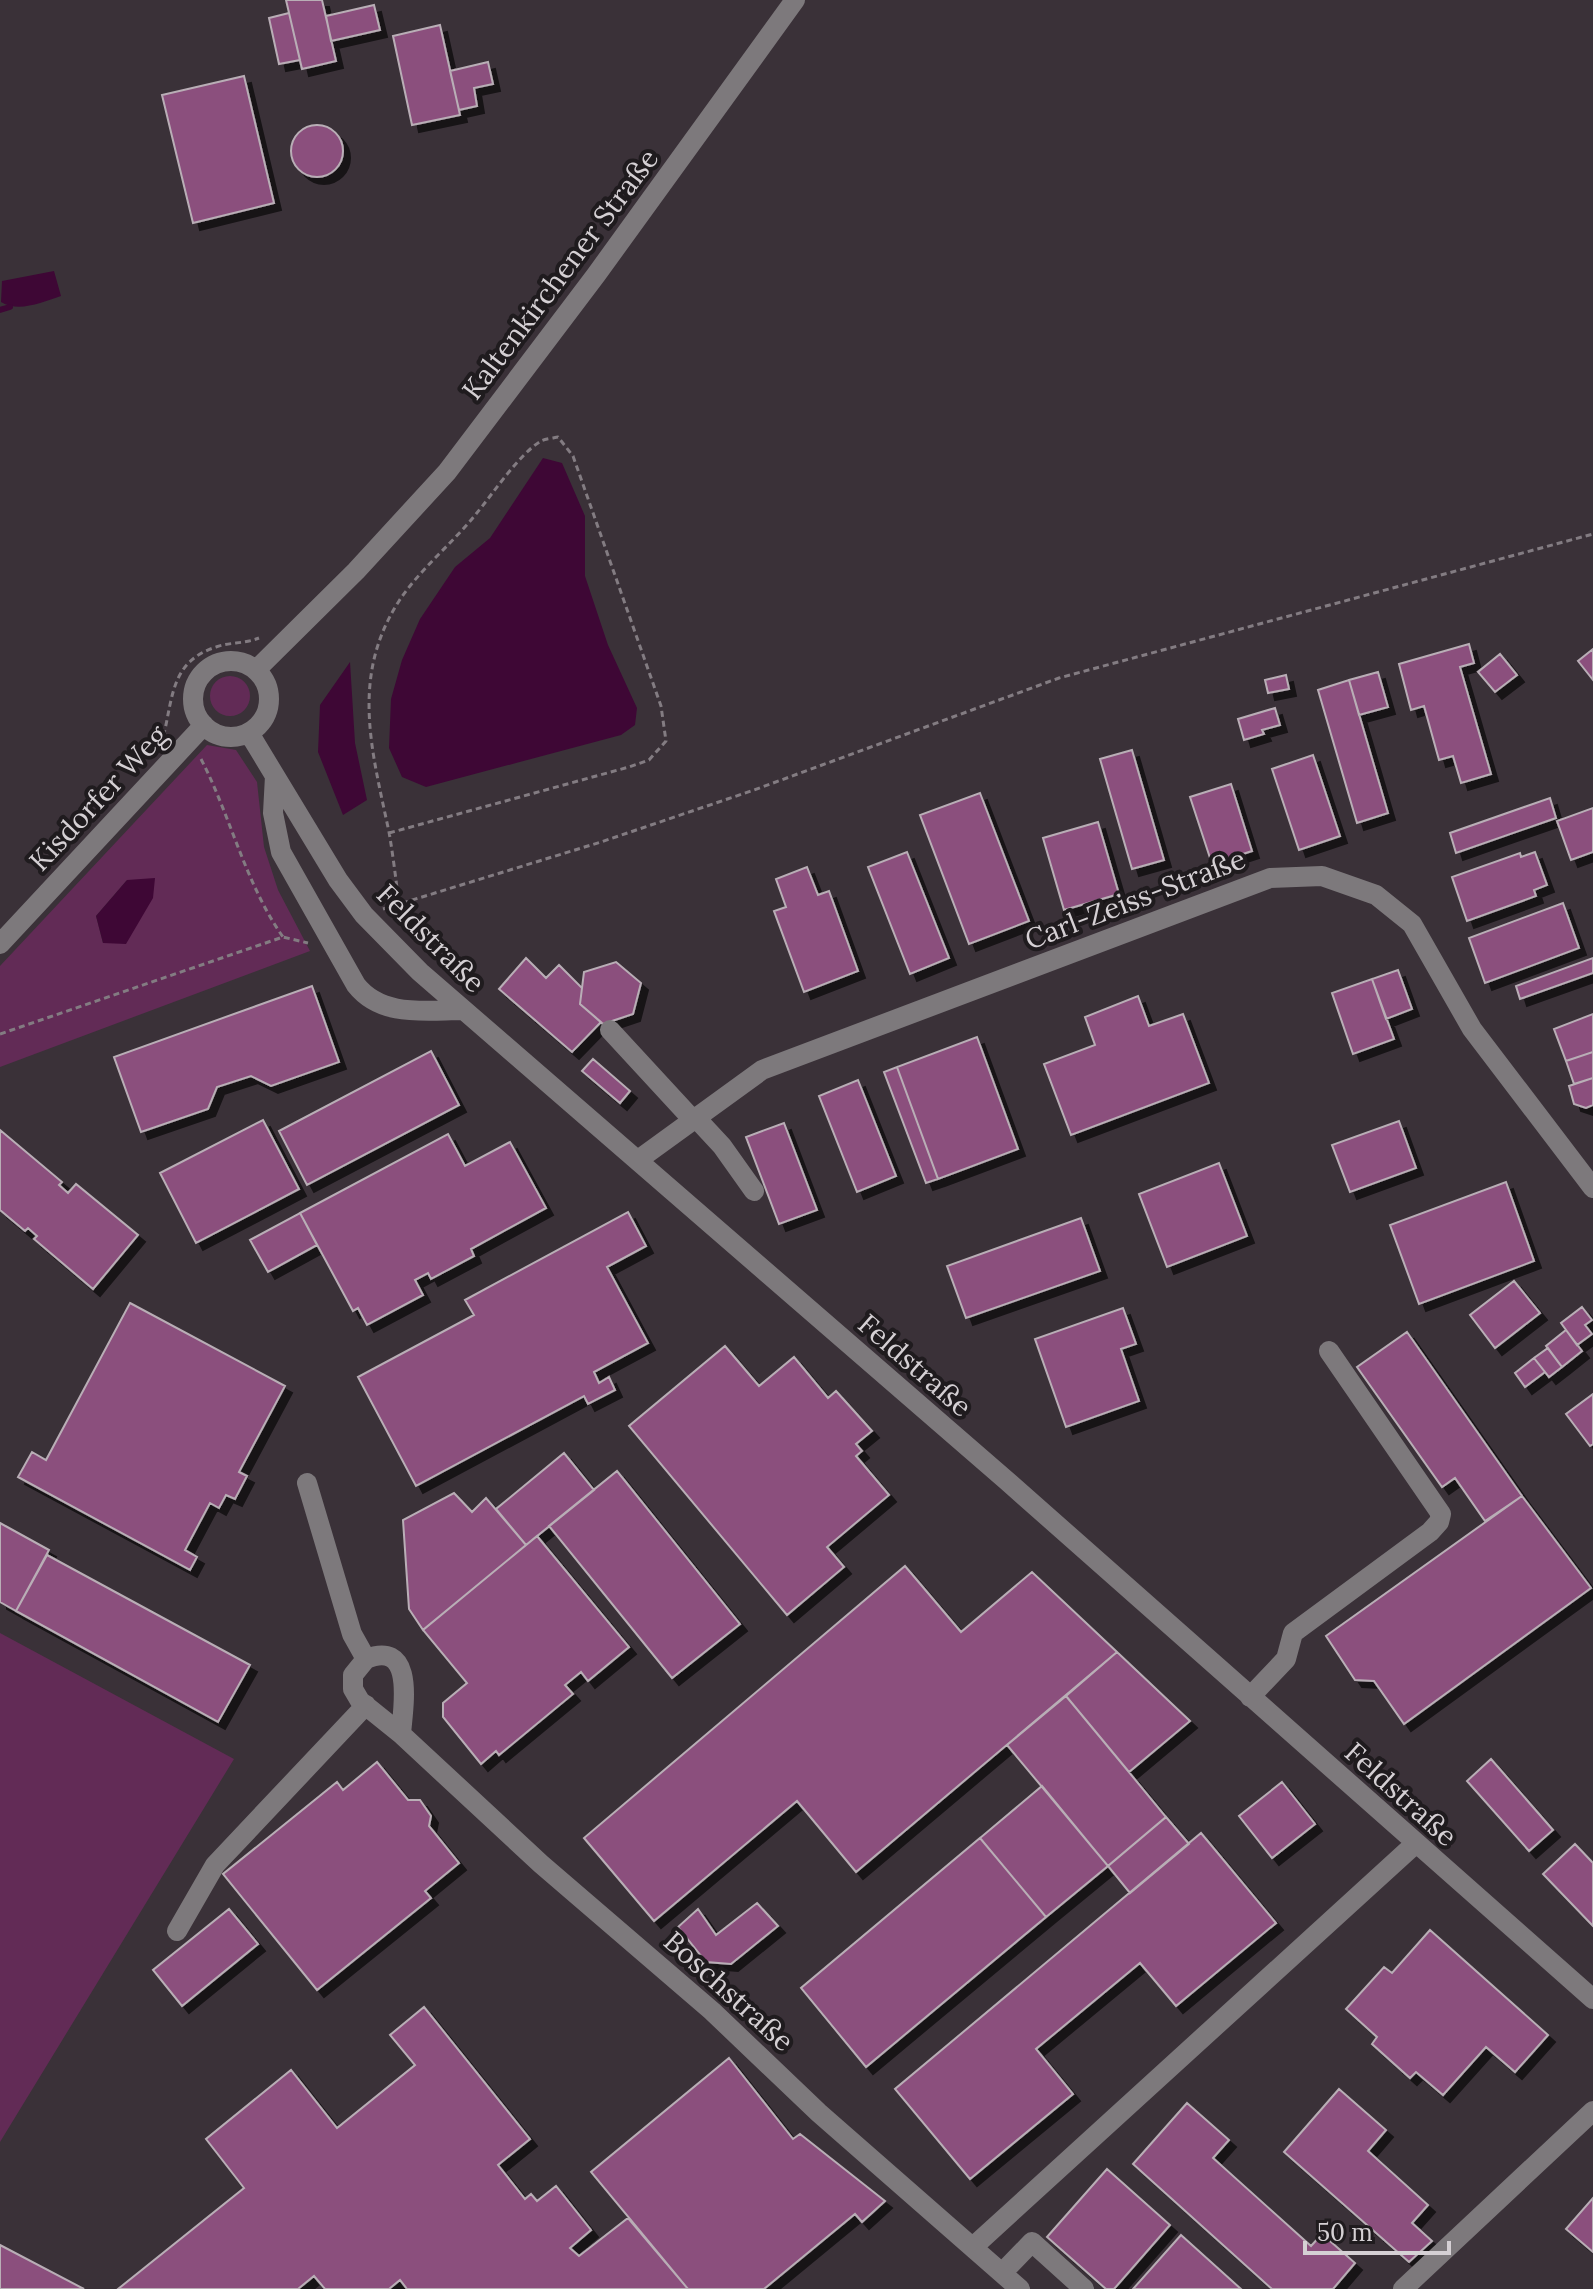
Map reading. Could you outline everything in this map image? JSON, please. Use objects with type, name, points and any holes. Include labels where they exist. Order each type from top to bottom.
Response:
[{"type":"street","name":"Kaltenkirchener Straße","points":[[256,670],[356,571],[456,460],[605,263],[795,0]]},
{"type":"street","points":[[233,661],[245,663],[256,670],[269,691],[266,715],[259,725],[249,733],[225,737],[204,725],[193,702],[194,690],[209,668],[233,661]]},
{"type":"street","name":"Kisdorfer Weg","points":[[0,944],[204,725]]},
{"type":"street","name":"Feldstraße","points":[[249,733],[338,880],[364,915],[398,952],[1006,1480],[1593,1999]]},
{"type":"street","points":[[275,776],[273,813],[281,852],[356,985],[367,998],[391,1009],[464,1010]]},
{"type":"street","name":"Carl-Zeiss-Straße","points":[[638,1160],[762,1070],[1270,878],[1322,876],[1376,895],[1412,924],[1472,1029],[1593,1188]]},
{"type":"street","points":[[610,1030],[722,1146],[754,1191]]},
{"type":"street","points":[[1250,1697],[1286,1659],[1293,1633],[1439,1522],[1441,1514],[1329,1351]]},
{"type":"street","points":[[307,1483],[352,1634],[366,1659]]},
{"type":"street","points":[[177,1931],[215,1865],[366,1705],[356,1695],[352,1682],[356,1668],[366,1659],[390,1658],[403,1671],[401,1734]]},
{"type":"street","name":"Boschstraße","points":[[366,1705],[541,1864],[712,2011],[819,2113],[1020,2289]]},
{"type":"street","points":[[973,2247],[1415,1844]]},
{"type":"street","points":[[1403,2289],[1593,2111]]},
{"type":"street","points":[[1002,2273],[1032,2242],[1084,2289]]},
{"type":"path","points":[[389,833],[629,767],[649,760],[666,741],[661,706],[573,456],[558,437],[541,441],[509,472],[475,516],[400,600],[384,630],[372,668],[369,699],[371,750],[389,833],[399,904]]},
{"type":"path","points":[[364,915],[726,800],[1059,678],[1593,534]]},
{"type":"path","points":[[164,734],[177,676],[191,657],[218,645],[244,644],[265,635]]},
{"type":"path","points":[[187,744],[198,753],[212,781],[263,909],[283,937]]},
{"type":"path","points":[[0,1034],[283,937],[307,943],[317,951]]},
{"type":"shaded area","points":[[54,271],[61,296],[23,307],[1,302],[2,281]]},
{"type":"shaded area","points":[[543,458],[562,463],[585,516],[585,576],[608,645],[637,708],[635,725],[621,735],[426,787],[402,777],[389,748],[391,699],[402,660],[420,619],[455,567],[490,538]]},
{"type":"shaded area","points":[[350,662],[355,743],[367,800],[343,815],[318,752],[320,705]]},
{"type":"shaded area","points":[[230,676],[244,682],[250,696],[244,710],[230,716],[216,710],[210,696],[216,682]]},
{"type":"shaded area","points":[[207,745],[236,750],[257,782],[264,847],[278,890],[310,951],[0,1067],[0,966]],"holes":[[[127,880],[103,943],[96,916]]]},
{"type":"shaded area","points":[[155,878],[153,898],[126,944],[103,943],[96,916],[127,880]]},
{"type":"shaded area","points":[[0,1633],[234,1759],[0,2142]]},
{"type":"building","points":[[286,0],[322,0],[336,61],[302,69]]},
{"type":"building","points":[[374,5],[380,30],[331,41],[326,16]]},
{"type":"building","points":[[289,13],[300,60],[279,64],[269,18]]},
{"type":"building","points":[[440,25],[460,115],[412,125],[393,36]]},
{"type":"building","points":[[488,62],[493,84],[474,88],[477,106],[459,110],[450,71]]},
{"type":"building","points":[[244,76],[274,203],[193,223],[162,95]]},
{"type":"building","points":[[317,125],[335,133],[343,151],[335,169],[317,177],[299,169],[291,151],[299,133]]},
{"type":"building","points":[[1469,644],[1474,663],[1460,667],[1491,774],[1461,783],[1453,756],[1439,760],[1424,706],[1411,710],[1399,664]]},
{"type":"building","points":[[1593,649],[1593,680],[1578,661]]},
{"type":"building","points":[[1500,654],[1517,675],[1495,692],[1478,672]]},
{"type":"building","points":[[1378,672],[1388,707],[1359,715],[1349,680]]},
{"type":"building","points":[[1286,675],[1289,689],[1268,693],[1265,680]]},
{"type":"building","points":[[1349,680],[1388,813],[1357,823],[1318,690]]},
{"type":"building","points":[[1275,708],[1280,725],[1244,740],[1238,719]]},
{"type":"building","points":[[1132,750],[1164,860],[1132,869],[1100,759]]},
{"type":"building","points":[[1313,755],[1340,836],[1299,850],[1272,769]]},
{"type":"building","points":[[1231,784],[1252,851],[1212,864],[1190,797]]},
{"type":"building","points":[[980,793],[1029,921],[969,944],[920,815]]},
{"type":"building","points":[[1550,798],[1556,818],[1456,853],[1450,833]]},
{"type":"building","points":[[1593,808],[1593,852],[1571,860],[1557,821]]},
{"type":"building","points":[[1098,822],[1119,894],[1064,910],[1043,838]]},
{"type":"building","points":[[907,852],[949,958],[910,974],[868,867]]},
{"type":"building","points":[[1535,852],[1547,885],[1534,890],[1536,896],[1467,921],[1452,877],[1520,853],[1521,857]]},
{"type":"building","points":[[807,867],[818,895],[829,891],[858,971],[804,992],[774,911],[786,907],[776,879]]},
{"type":"building","points":[[1563,903],[1579,948],[1485,983],[1469,938]]},
{"type":"building","points":[[526,958],[546,978],[559,965],[582,988],[580,1004],[601,1022],[572,1052],[499,989]]},
{"type":"building","points":[[1593,958],[1593,973],[1520,999],[1516,986]]},
{"type":"building","points":[[616,962],[641,983],[633,1014],[603,1024],[580,1004],[584,972]]},
{"type":"building","points":[[1398,970],[1412,1009],[1386,1019],[1372,979]]},
{"type":"building","points":[[1372,979],[1394,1039],[1353,1054],[1332,993]]},
{"type":"building","points":[[312,986],[339,1062],[271,1086],[251,1076],[217,1087],[208,1109],[141,1132],[114,1057]]},
{"type":"building","points":[[1138,996],[1149,1026],[1183,1014],[1209,1083],[1071,1135],[1044,1064],[1095,1045],[1085,1017]]},
{"type":"building","points":[[1593,1014],[1593,1052],[1566,1061],[1554,1029]]},
{"type":"building","points":[[977,1037],[1018,1149],[938,1179],[897,1067]]},
{"type":"building","points":[[431,1051],[459,1105],[307,1185],[279,1131]]},
{"type":"building","points":[[1593,1052],[1593,1078],[1574,1084],[1566,1061]]},
{"type":"building","points":[[593,1059],[630,1091],[620,1103],[582,1071]]},
{"type":"building","points":[[897,1067],[938,1179],[926,1183],[884,1072]]},
{"type":"building","points":[[1593,1078],[1593,1105],[1586,1108],[1574,1104],[1569,1086]]},
{"type":"building","points":[[858,1080],[896,1176],[857,1192],[819,1096]]},
{"type":"building","points":[[263,1120],[299,1189],[196,1243],[160,1173]]},
{"type":"building","points":[[1399,1121],[1416,1168],[1350,1192],[1332,1145]]},
{"type":"building","points":[[784,1123],[817,1210],[779,1224],[746,1137]]},
{"type":"building","points":[[0,1130],[62,1182],[59,1185],[68,1193],[76,1184],[138,1235],[93,1289],[34,1239],[37,1236],[28,1228],[25,1231],[0,1210]]},
{"type":"building","points":[[448,1134],[465,1166],[510,1142],[546,1208],[471,1249],[474,1256],[431,1279],[428,1273],[415,1280],[423,1295],[367,1325],[358,1308],[353,1311],[300,1213]]},
{"type":"building","points":[[1219,1163],[1247,1236],[1167,1267],[1139,1194]]},
{"type":"building","points":[[1506,1182],[1534,1261],[1419,1304],[1390,1225]]},
{"type":"building","points":[[628,1212],[646,1246],[607,1267],[648,1343],[594,1372],[599,1383],[609,1377],[615,1390],[588,1404],[584,1396],[416,1486],[358,1377],[474,1315],[465,1300]]},
{"type":"building","points":[[300,1213],[317,1245],[268,1272],[250,1240]]},
{"type":"building","points":[[1081,1218],[1100,1271],[966,1318],[947,1266]]},
{"type":"building","points":[[1514,1281],[1540,1313],[1495,1348],[1470,1315]]},
{"type":"building","points":[[130,1303],[285,1386],[239,1472],[247,1476],[235,1499],[226,1495],[219,1508],[210,1503],[185,1550],[197,1557],[190,1570],[18,1477],[32,1452],[46,1460]]},
{"type":"building","points":[[1582,1307],[1592,1320],[1585,1325],[1592,1334],[1577,1345],[1561,1323]]},
{"type":"building","points":[[1123,1308],[1136,1344],[1121,1349],[1139,1401],[1066,1427],[1035,1339]]},
{"type":"building","points":[[1566,1330],[1582,1351],[1562,1367],[1546,1346]]},
{"type":"building","points":[[1407,1332],[1522,1496],[1485,1521],[1455,1478],[1442,1487],[1357,1367]]},
{"type":"building","points":[[725,1346],[759,1386],[794,1357],[828,1398],[836,1391],[872,1431],[856,1444],[862,1451],[856,1456],[889,1495],[827,1547],[844,1567],[787,1615],[629,1426]]},
{"type":"building","points":[[1548,1348],[1562,1367],[1549,1377],[1534,1358]]},
{"type":"building","points":[[1534,1358],[1545,1372],[1525,1387],[1515,1373]]},
{"type":"building","points":[[1593,1394],[1593,1444],[1590,1446],[1566,1414]]},
{"type":"building","points":[[564,1453],[594,1490],[526,1545],[496,1509]]},
{"type":"building","points":[[617,1471],[740,1624],[672,1678],[549,1526]]},
{"type":"building","points":[[454,1493],[472,1512],[486,1498],[526,1545],[423,1630],[409,1609],[403,1520]]},
{"type":"building","points":[[1522,1496],[1591,1588],[1404,1724],[1374,1681],[1355,1680],[1326,1636]]},
{"type":"building","points":[[0,1523],[49,1550],[16,1611],[0,1602]]},
{"type":"building","points":[[537,1536],[629,1647],[588,1681],[581,1672],[565,1685],[573,1694],[499,1755],[496,1751],[481,1764],[443,1717],[443,1703],[467,1683],[423,1630]]},
{"type":"building","points":[[47,1555],[250,1665],[218,1722],[16,1611]]},
{"type":"building","points":[[905,1566],[961,1632],[1032,1572],[1117,1652],[856,1872],[797,1801],[654,1921],[584,1838]]},
{"type":"building","points":[[1117,1652],[1190,1721],[1129,1772],[1066,1696]]},
{"type":"building","points":[[1066,1696],[1166,1817],[1108,1866],[1007,1745]]},
{"type":"building","points":[[1491,1759],[1553,1830],[1529,1851],[1467,1781]]},
{"type":"building","points":[[377,1762],[408,1800],[420,1800],[431,1816],[429,1826],[459,1863],[425,1891],[431,1898],[317,1990],[223,1874],[337,1782],[343,1790]]},
{"type":"building","points":[[1282,1782],[1315,1824],[1272,1858],[1239,1816]]},
{"type":"building","points":[[1042,1786],[1108,1866],[1046,1917],[980,1838]]},
{"type":"building","points":[[1166,1817],[1189,1844],[1130,1893],[1108,1866]]},
{"type":"building","points":[[1201,1833],[1276,1923],[1176,2006],[1140,1963],[1036,2049],[1073,2094],[970,2179],[895,2089]]},
{"type":"building","points":[[980,1838],[1046,1917],[866,2067],[801,1988]]},
{"type":"building","points":[[1575,1844],[1593,1863],[1593,1926],[1543,1874]]},
{"type":"building","points":[[757,1903],[778,1926],[731,1964],[706,1962],[678,1927],[698,1909],[716,1935]]},
{"type":"building","points":[[229,1909],[258,1944],[182,2006],[153,1970]]},
{"type":"building","points":[[1430,1930],[1548,2035],[1515,2072],[1486,2047],[1443,2095],[1416,2072],[1410,2078],[1372,2044],[1377,2037],[1346,2009],[1384,1967],[1392,1973]]},
{"type":"building","points":[[424,2007],[530,2139],[498,2165],[525,2199],[531,2194],[537,2201],[556,2186],[591,2230],[570,2248],[579,2256],[628,2218],[688,2289],[407,2289],[400,2280],[389,2289],[325,2289],[314,2276],[298,2289],[118,2289],[244,2188],[206,2139],[291,2070],[337,2128],[415,2065],[390,2035]]},
{"type":"building","points":[[729,2058],[793,2139],[800,2134],[885,2201],[862,2222],[855,2214],[764,2289],[688,2289],[591,2172]]},
{"type":"building","points":[[1339,2089],[1386,2130],[1368,2151],[1428,2205],[1412,2223],[1432,2241],[1409,2262],[1284,2152]]},
{"type":"building","points":[[1187,2103],[1229,2140],[1213,2158],[1311,2246],[1322,2234],[1355,2263],[1333,2289],[1272,2289],[1133,2164]]},
{"type":"building","points":[[1107,2169],[1170,2225],[1114,2289],[1106,2289],[1047,2237]]},
{"type":"building","points":[[1593,2198],[1593,2252],[1566,2229]]},
{"type":"building","points":[[1181,2235],[1241,2289],[1133,2289]]},
{"type":"building","points":[[0,2245],[84,2289],[0,2289]]},
{"type":"waterway","points":[[0,310],[10,307]]}]
